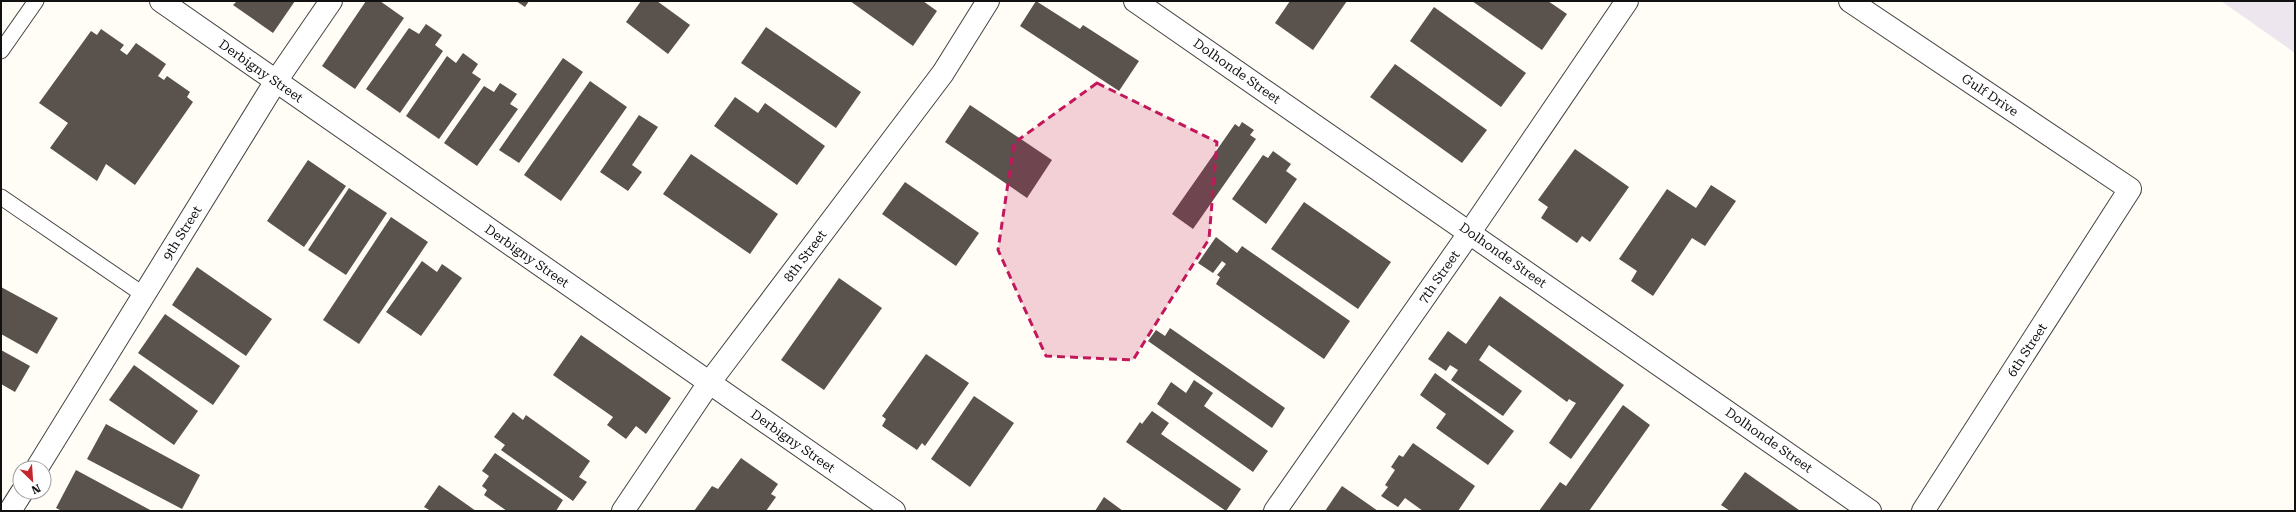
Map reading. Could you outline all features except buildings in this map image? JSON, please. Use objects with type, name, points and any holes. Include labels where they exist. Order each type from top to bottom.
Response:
[{"type":"street","name":"Derbigny Street","points":[[161,1],[894,511]]},
{"type":"street","name":"9th Street","points":[[42,460],[276,82],[331,1]]},
{"type":"street","name":"8th Street","points":[[623,511],[709,383],[943,73],[988,1]]},
{"type":"street","name":"Dolhonde Street","points":[[1135,1],[1870,511]]},
{"type":"street","name":"7th Street","points":[[1275,511],[1470,232],[1627,1]]},
{"type":"street","name":"Gulf Drive","points":[[1850,1],[2130,189]]},
{"type":"street","name":"6th Street","points":[[1923,511],[2130,189]]},
{"type":"street","points":[[10,511],[17,500]]},
{"type":"lane","points":[[1,51],[36,1]]},
{"type":"lane","points":[[1,197],[144,295]]},
{"type":"highlighted area","points":[[1097,83],[1217,142],[1209,239],[1133,360],[1046,356],[998,250],[1014,143]]},
{"type":"shaded area","points":[[2221,1],[2295,1],[2295,53]]}]
